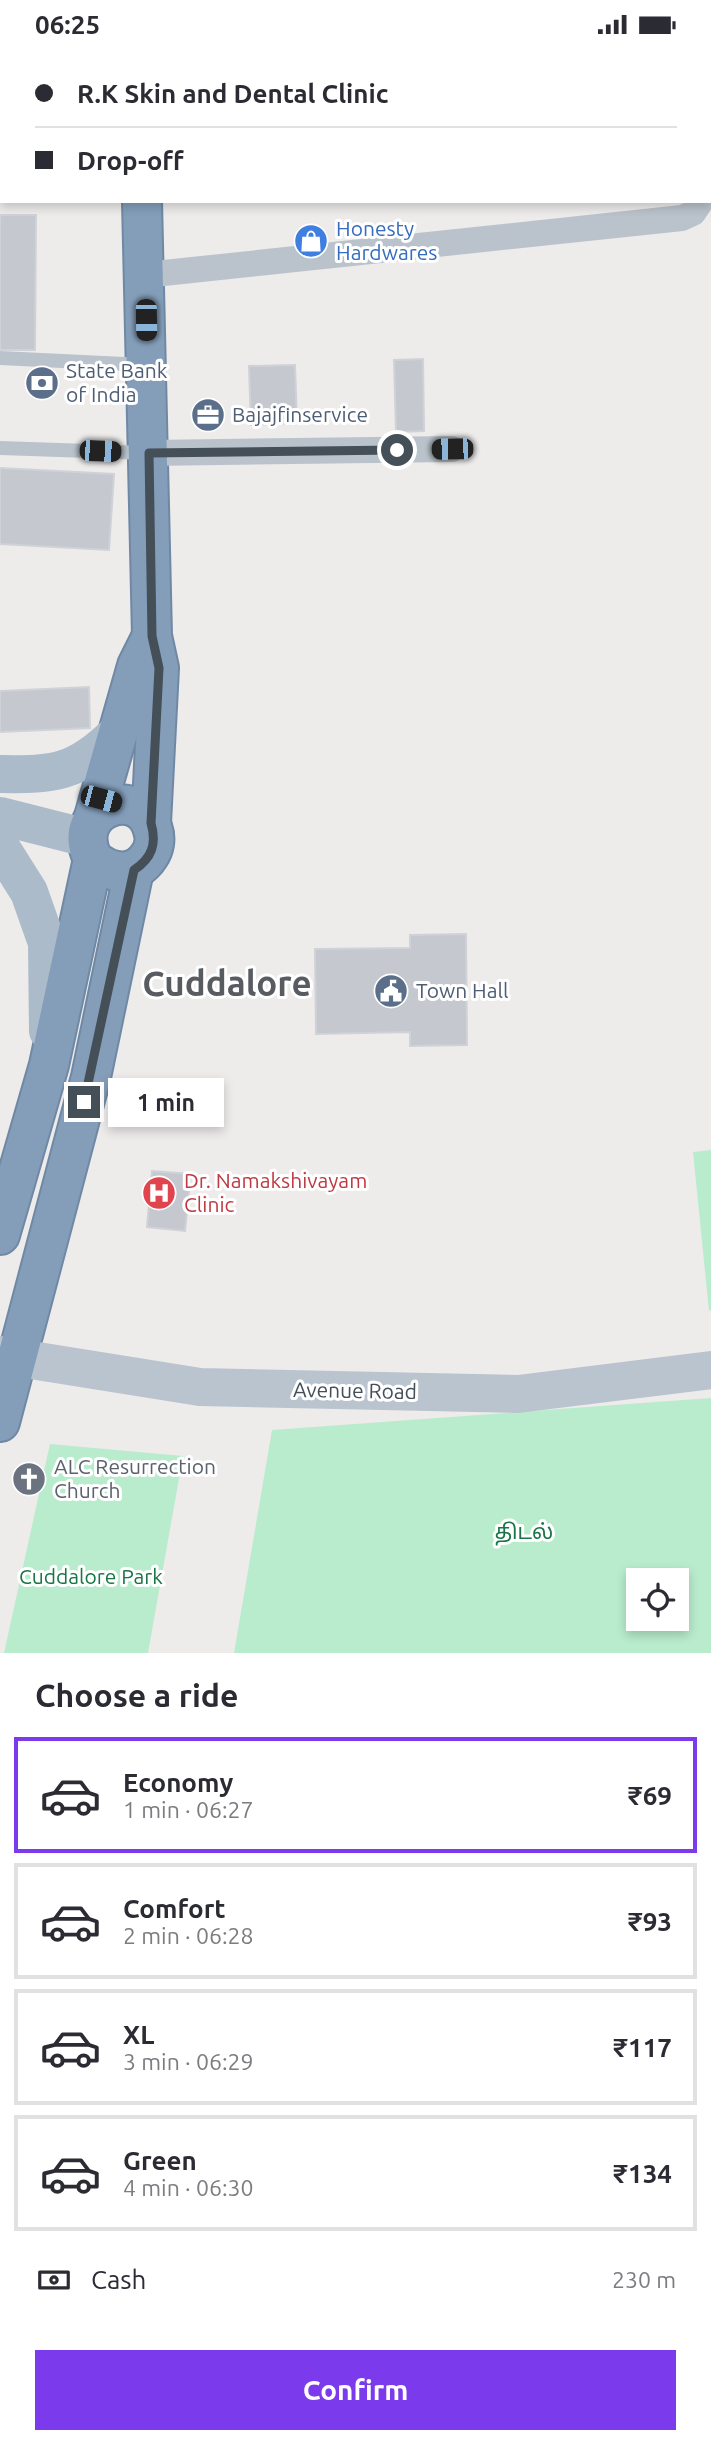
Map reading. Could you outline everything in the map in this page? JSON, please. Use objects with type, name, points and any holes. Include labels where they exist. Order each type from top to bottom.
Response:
[{"type":"highway","points":[[0,1235],[49,1065],[109,823],[159,668],[152,636],[142,203]]},
{"type":"highway","points":[[0,1422],[8,1356],[91,1077],[134,870],[112,871],[109,823],[117,733],[137,666],[152,636]]},
{"type":"main road","points":[[0,774],[46,775],[72,768],[99,751],[117,733]]},
{"type":"main road","points":[[0,781],[109,823]]},
{"type":"main road","points":[[0,816],[109,823]]},
{"type":"main road","points":[[0,846],[29,892],[47,943],[49,1065]]},
{"type":"street","points":[[145,275],[682,218],[693,213],[700,203]]},
{"type":"street","points":[[149,453],[452,449]]},
{"type":"street","name":"Avenue Road","points":[[8,1356],[200,1387],[518,1394],[711,1370]]},
{"type":"lane","points":[[0,358],[147,365]]},
{"type":"lane","points":[[0,448],[149,453]]},
{"type":"green space","points":[[711,1150],[711,1310],[709,1311],[693,1152]]},
{"type":"green space","name":"திடல்","points":[[711,1398],[711,1653],[234,1653],[272,1430]]},
{"type":"green space","name":"Cuddalore Park","points":[[50,1444],[183,1456],[148,1653],[4,1653]]},
{"type":"building","points":[[0,215],[36,215],[35,350],[0,350]]},
{"type":"building","points":[[423,359],[424,431],[396,432],[394,360]]},
{"type":"building","points":[[295,365],[297,423],[251,425],[249,366]]},
{"type":"building","points":[[0,468],[114,474],[109,550],[0,544]]},
{"type":"building","points":[[89,687],[90,728],[0,732],[0,691]]},
{"type":"building","name":"Town Hall","points":[[466,934],[467,1045],[410,1046],[410,1032],[316,1034],[315,949],[410,948],[410,935]]},
{"type":"building","points":[[152,1171],[191,1174],[185,1231],[147,1227]]},
{"type":"place","name":"Honesty Hardwares","points":[[311,241]]},
{"type":"place","name":"State Bank of India","points":[[42,383]]},
{"type":"place","name":"Bajajfinservice","points":[[208,415]]},
{"type":"place","name":"Town Hall","points":[[391,991]]},
{"type":"place","name":"Dr. Namakshivayam Clinic","points":[[159,1193]]},
{"type":"place","name":"ALC Resurrection Church","points":[[29,1479]]},
{"type":"district","name":"Cuddalore","points":[[227,984]]},
{"type":"route","points":[[84,1102],[121,941],[134,870],[143,864],[154,845],[151,823],[159,668],[152,636],[149,453],[397,450]]}]
